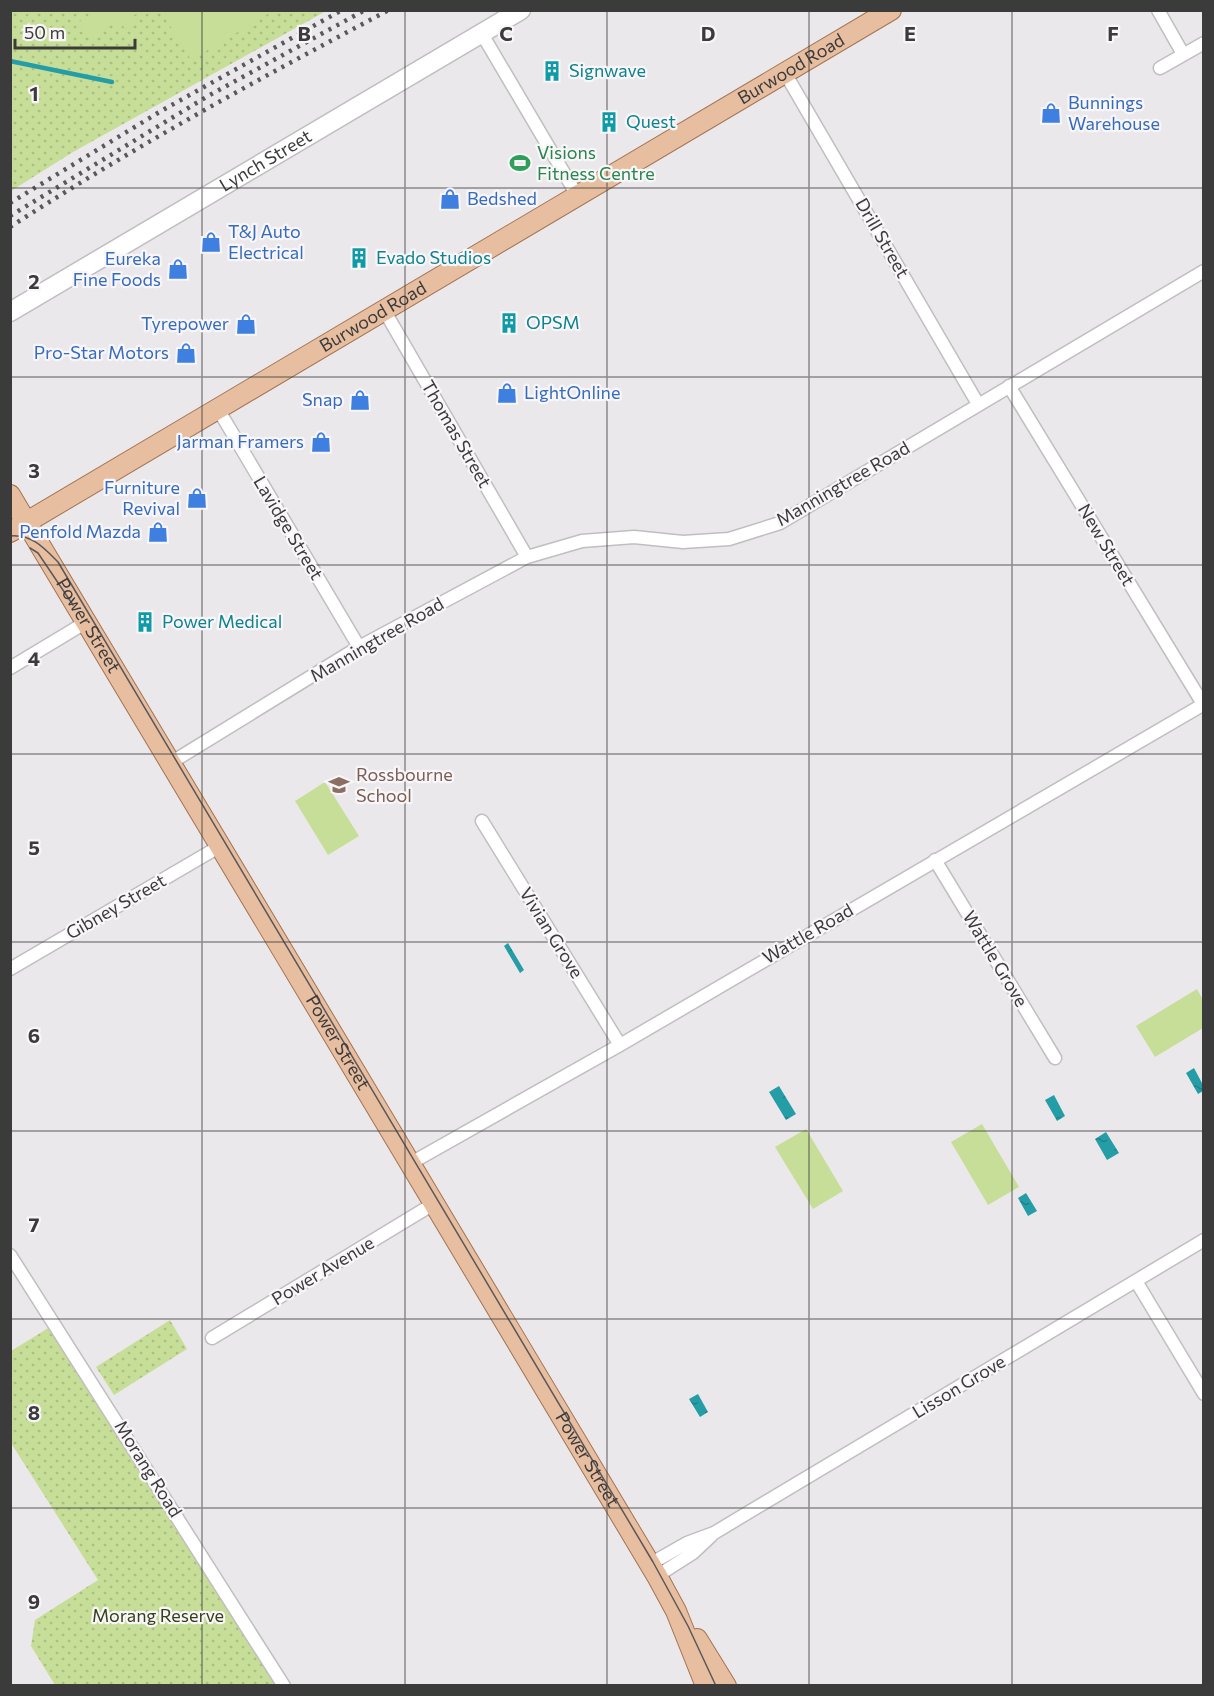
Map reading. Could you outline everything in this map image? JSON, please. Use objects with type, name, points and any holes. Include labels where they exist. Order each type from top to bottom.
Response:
[{"type":"main road","name":"Burwood Road","points":[[18,527],[891,10]]},
{"type":"main road","name":"Power Street","points":[[10,495],[18,527],[88,621],[657,1576],[726,1686]]},
{"type":"main road","name":"Power Street","points":[[657,1576],[706,1686]]},
{"type":"street","name":"Lynch Street","points":[[10,312],[521,10]]},
{"type":"street","points":[[1158,10],[1183,54]]},
{"type":"street","points":[[482,34],[577,195]]},
{"type":"street","points":[[1160,68],[1203,43]]},
{"type":"street","name":"Drill Street","points":[[785,73],[978,404]]},
{"type":"street","name":"Manningtree Road","points":[[172,762],[359,647],[527,557],[582,541],[634,537],[683,542],[729,538],[780,523],[1203,272]]},
{"type":"street","name":"Thomas Street","points":[[384,310],[527,557]]},
{"type":"street","name":"New Street","points":[[1009,386],[1203,704]]},
{"type":"street","name":"Lavidge Street","points":[[218,409],[359,647]]},
{"type":"street","points":[[10,668],[88,621]]},
{"type":"street","name":"Wattle Road","points":[[411,1162],[620,1045],[1203,704]]},
{"type":"street","name":"Vivian Grove","points":[[482,821],[620,1045]]},
{"type":"street","name":"Gibney Street","points":[[10,969],[222,845]]},
{"type":"street","name":"Wattle Grove","points":[[935,860],[1054,1058]]},
{"type":"street","name":"Power Avenue","points":[[212,1338],[435,1203]]},
{"type":"street","name":"Lisson Grove","points":[[657,1576],[693,1553],[714,1533],[1203,1240]]},
{"type":"street","name":"Morang Road","points":[[10,1255],[284,1686]]},
{"type":"street","points":[[1136,1281],[1203,1394]]},
{"type":"green space","points":[[97,10],[139,10],[140,12],[134,15],[137,21],[125,29],[121,23],[115,26],[113,23],[89,37],[80,21]]},
{"type":"green space","points":[[11,11],[326,11],[73,152],[11,191]]},
{"type":"green space","points":[[161,11],[273,11],[191,60]]},
{"type":"green space","points":[[325,782],[359,836],[328,855],[295,801]]},
{"type":"green space","points":[[1197,989],[1203,1000],[1203,1028],[1155,1057],[1136,1026]]},
{"type":"green space","points":[[982,1124],[1019,1187],[988,1205],[951,1142]]},
{"type":"green space","points":[[806,1129],[843,1191],[813,1209],[775,1147]]},
{"type":"green space","points":[[170,1320],[187,1349],[114,1395],[96,1367]]},
{"type":"green space","name":"Morang Reserve","points":[[55,1324],[284,1685],[55,1685],[31,1646],[35,1620],[98,1580],[11,1443],[11,1351]]},
{"type":"water","points":[[508,943],[524,970],[520,973],[504,946]]},
{"type":"water","points":[[1194,1068],[1203,1085],[1203,1091],[1198,1094],[1186,1073]]},
{"type":"water","points":[[779,1086],[796,1114],[786,1120],[769,1092]]},
{"type":"water","points":[[1054,1095],[1065,1116],[1057,1121],[1045,1100]]},
{"type":"water","points":[[1106,1132],[1119,1153],[1107,1160],[1095,1139]]},
{"type":"water","points":[[1026,1193],[1037,1211],[1028,1216],[1018,1198]]},
{"type":"water","points":[[698,1394],[708,1412],[700,1417],[689,1399]]},
{"type":"waterway","points":[[10,61],[112,82]]},
{"type":"tram line","points":[[10,536],[25,537],[31,540],[58,562],[653,1562],[688,1626],[716,1686]]},
{"type":"tram line","points":[[30,548],[38,553],[73,605]]},
{"type":"railway","points":[[10,203],[161,111],[342,10]]},
{"type":"railway","points":[[10,216],[208,96],[365,10]]},
{"type":"railway","points":[[10,227],[197,114],[389,10]]},
{"type":"place","name":"Signwave","points":[[552,71]]},
{"type":"place","name":"Bunnings Warehouse","points":[[1051,113]]},
{"type":"place","name":"Quest","points":[[609,122]]},
{"type":"place","name":"Visions Fitness Centre","points":[[520,163]]},
{"type":"place","name":"Bedshed","points":[[450,199]]},
{"type":"place","name":"T&J Auto Electrical","points":[[211,242]]},
{"type":"place","name":"Evado Studios","points":[[359,258]]},
{"type":"place","name":"Eureka Fine Foods","points":[[178,269]]},
{"type":"place","name":"OPSM","points":[[509,323]]},
{"type":"place","name":"Tyrepower","points":[[246,324]]},
{"type":"place","name":"Pro-Star Motors","points":[[186,353]]},
{"type":"place","name":"LightOnline","points":[[507,393]]},
{"type":"place","name":"Snap","points":[[360,400]]},
{"type":"place","name":"Jarman Framers","points":[[321,442]]},
{"type":"place","name":"Furniture Revival","points":[[197,498]]},
{"type":"place","name":"Penfold Mazda","points":[[158,532]]},
{"type":"place","name":"Power Medical","points":[[145,622]]},
{"type":"place","name":"Rossbourne School","points":[[339,785]]}]
